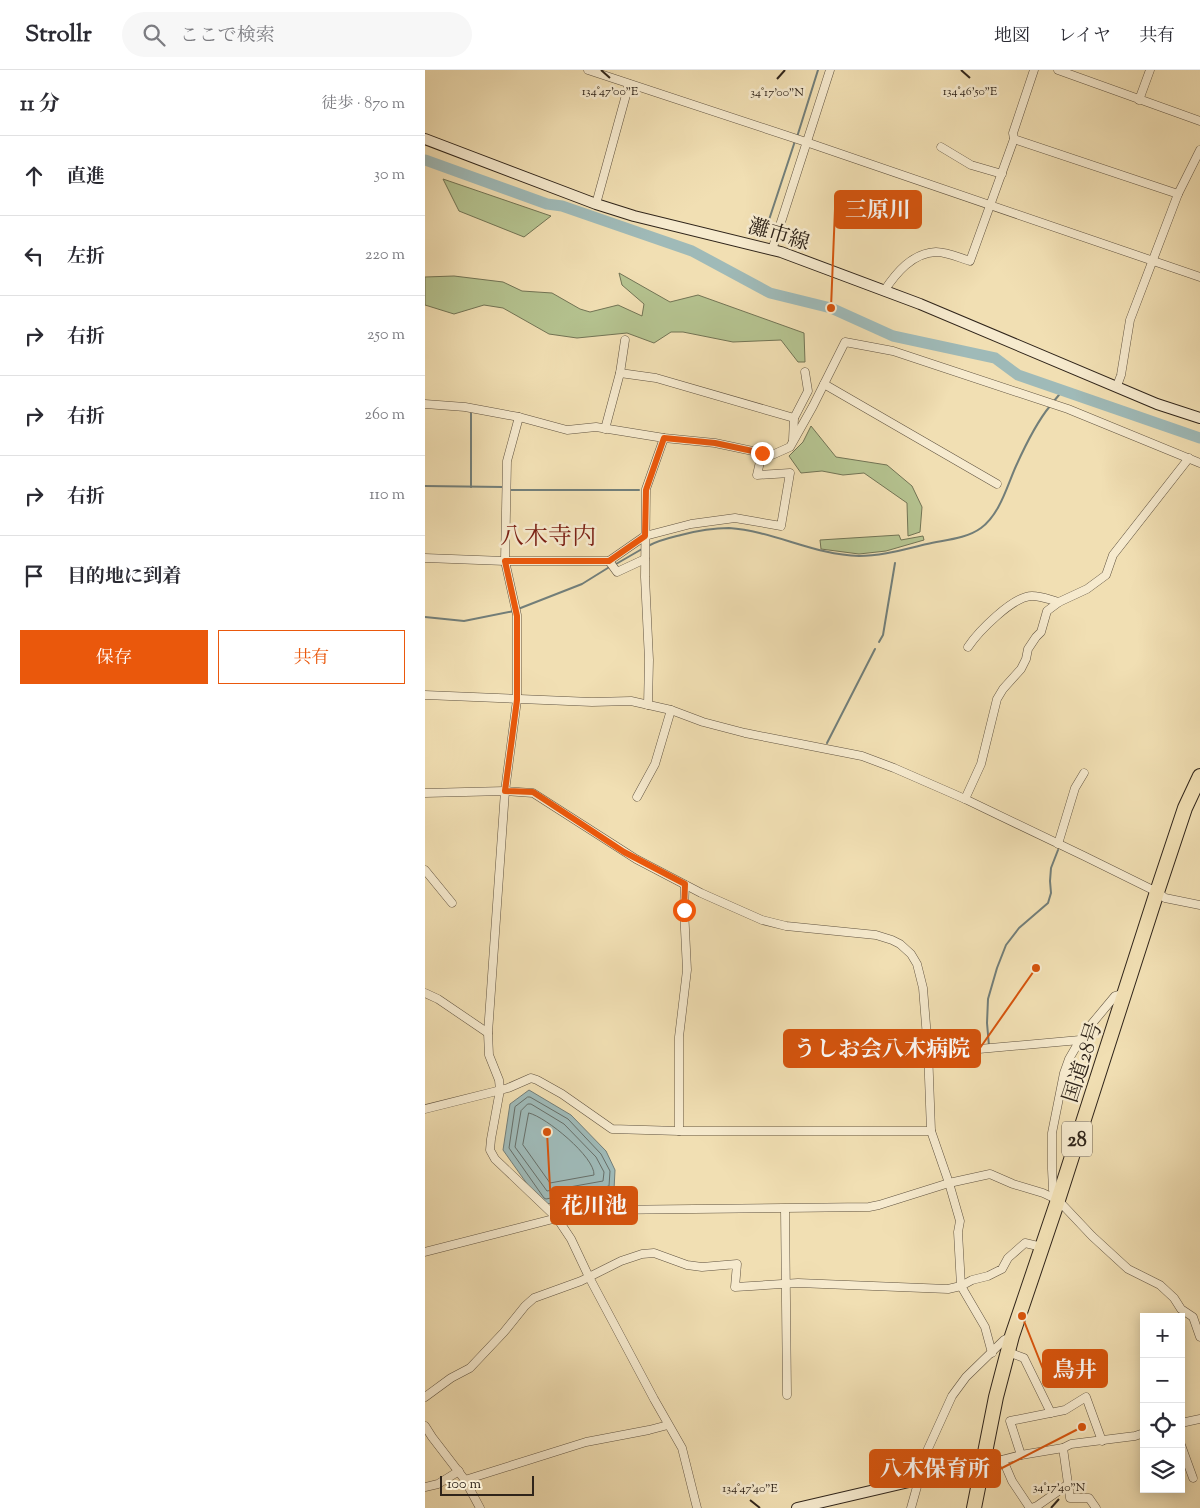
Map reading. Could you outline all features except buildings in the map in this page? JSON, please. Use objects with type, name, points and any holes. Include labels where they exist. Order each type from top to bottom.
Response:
[{"type":"highway","name":"国道28号","points":[[974,1508],[996,1398],[1012,1336],[1185,808],[1200,776]]},
{"type":"main road","name":"灘市線","points":[[425,139],[597,204],[634,216],[772,250],[920,304],[1157,404],[1200,418]]},
{"type":"main road","points":[[797,1508],[982,1465]]},
{"type":"street","points":[[588,70],[1200,276]]},
{"type":"street","points":[[772,250],[830,70]]},
{"type":"street","points":[[883,291],[903,267],[921,255],[937,252],[970,261],[1014,139],[1013,133],[1034,70]]},
{"type":"street","points":[[1058,70],[1200,121]]},
{"type":"street","points":[[1139,100],[1150,70]]},
{"type":"street","points":[[597,204],[629,84]]},
{"type":"street","points":[[1014,139],[1178,194]]},
{"type":"street","points":[[941,147],[971,165],[1002,174]]},
{"type":"street","points":[[1117,386],[1121,375],[1130,320],[1178,194],[1200,150]]},
{"type":"street","points":[[605,429],[620,373],[625,340]]},
{"type":"street","points":[[425,404],[465,407],[519,417],[567,430],[605,429],[715,443],[772,455],[789,447],[793,442],[845,342],[893,351],[1055,405],[1200,463]]},
{"type":"street","points":[[793,442],[794,418],[808,391],[805,372]]},
{"type":"street","points":[[620,373],[656,378],[794,418]]},
{"type":"street","points":[[824,384],[997,484]]},
{"type":"street","points":[[519,417],[507,461],[505,561],[517,616],[517,700],[505,791],[488,1034],[489,1055],[499,1080],[500,1090],[490,1150],[495,1159],[557,1218],[571,1239],[589,1277],[682,1448],[697,1508]]},
{"type":"street","points":[[648,705],[649,660],[645,558],[646,490],[664,438]]},
{"type":"street","points":[[425,558],[505,561],[609,561],[645,537],[691,524],[735,518],[781,526],[790,473],[757,475],[762,453]]},
{"type":"street","points":[[965,799],[981,764],[997,699],[1021,669],[1028,649],[1041,632],[1047,611],[1059,602],[1087,589],[1105,575],[1113,555],[1189,458]]},
{"type":"street","points":[[609,561],[617,572],[645,558]]},
{"type":"street","points":[[968,647],[974,638],[1009,606],[1031,596],[1059,602]]},
{"type":"street","points":[[425,695],[517,700],[631,701],[671,710],[703,722],[745,734],[862,756],[965,799],[1157,892],[1165,898],[1200,905]]},
{"type":"street","points":[[637,797],[655,764],[671,710]]},
{"type":"street","points":[[1058,844],[1075,788],[1084,773]]},
{"type":"street","points":[[425,793],[533,792],[624,852],[685,884],[762,920],[786,926],[876,935],[900,944],[911,954],[921,976],[928,1050],[931,1131],[960,1221],[958,1232],[961,1286],[985,1327],[992,1352]]},
{"type":"street","points":[[425,870],[452,903]]},
{"type":"street","points":[[679,1131],[679,1037],[687,970],[684,910],[685,884]]},
{"type":"street","points":[[425,993],[438,999],[488,1034]]},
{"type":"street","points":[[1125,993],[1115,996],[1079,1040],[1069,1060],[1064,1074],[1052,1133],[1051,1169],[1053,1190],[1058,1200],[1092,1236],[1128,1269],[1160,1285],[1174,1298],[1181,1309],[1193,1317],[1200,1337]]},
{"type":"street","points":[[928,1050],[979,1050],[1079,1040]]},
{"type":"street","points":[[425,1109],[500,1090],[531,1078],[562,1094],[612,1129],[679,1131],[931,1131]]},
{"type":"street","points":[[425,1252],[557,1218],[601,1210],[869,1207],[879,1206],[949,1183],[990,1174],[1058,1200]]},
{"type":"street","points":[[785,1209],[787,1395]]},
{"type":"street","points":[[425,1397],[451,1378],[470,1368],[534,1298],[581,1281],[621,1260],[642,1254],[654,1254],[687,1265],[702,1267],[737,1264],[735,1287],[786,1283],[947,1289],[961,1286],[1002,1269],[1008,1258],[1025,1243],[1042,1247]]},
{"type":"street","points":[[1193,1317],[1200,1310]]},
{"type":"street","points":[[911,1508],[927,1451],[952,1396],[966,1377],[1004,1340],[1012,1336]]},
{"type":"street","points":[[1008,1352],[1025,1358],[1051,1413]]},
{"type":"street","points":[[1021,1455],[1010,1421],[1065,1410],[1086,1397],[1102,1440]]},
{"type":"street","points":[[1185,1422],[1200,1419]]},
{"type":"street","points":[[465,1480],[586,1442],[669,1425]]},
{"type":"street","points":[[425,1426],[465,1480],[480,1508]]},
{"type":"street","points":[[982,1465],[1021,1455],[1063,1448],[1071,1444],[1140,1434]]},
{"type":"street","points":[[1063,1448],[1070,1498],[1089,1498],[1096,1508]]},
{"type":"street","points":[[1182,1448],[1193,1478]]},
{"type":"street","points":[[1003,1460],[1012,1481],[1031,1508],[1037,1506],[1067,1484]]},
{"type":"street","points":[[425,1487],[438,1484],[459,1472]]},
{"type":"green space","points":[[443,179],[551,216],[524,237],[459,211]]},
{"type":"green space","points":[[619,273],[670,302],[698,295],[804,333],[805,362],[798,362],[781,340],[733,342],[683,332],[671,332],[654,343],[627,333],[577,338],[549,334],[503,308],[484,305],[454,314],[425,305],[425,277],[454,276],[503,282],[522,291],[552,293],[580,309],[590,312],[618,305],[642,316],[644,304],[622,285]]},
{"type":"green space","points":[[811,426],[836,457],[887,465],[912,486],[922,507],[920,532],[908,536],[907,503],[864,473],[843,475],[822,471],[801,473],[789,456],[803,442]]},
{"type":"green space","points":[[899,535],[901,540],[923,536],[924,540],[886,551],[859,554],[821,549],[820,540]]},
{"type":"water","points":[[529,1090],[571,1115],[606,1151],[615,1170],[614,1190],[542,1205],[503,1150],[510,1104]]},
{"type":"waterway","points":[[797,137],[818,70]]},
{"type":"waterway","points":[[764,235],[795,141]]},
{"type":"waterway","points":[[425,160],[547,204],[562,206],[692,251],[770,293],[831,308],[893,336],[995,358],[1018,375],[1200,438]]},
{"type":"waterway","points":[[1054,401],[1063,390]]},
{"type":"waterway","points":[[648,546],[664,539],[693,532],[729,528],[746,530],[826,552],[859,556],[893,552],[969,535],[988,522],[998,508],[1027,443],[1050,406]]},
{"type":"waterway","points":[[471,413],[471,487]]},
{"type":"waterway","points":[[425,486],[503,487]]},
{"type":"waterway","points":[[510,490],[639,490]]},
{"type":"waterway","points":[[616,564],[642,549]]},
{"type":"waterway","points":[[879,642],[883,635],[895,563]]},
{"type":"waterway","points":[[518,609],[582,584],[611,566]]},
{"type":"waterway","points":[[425,617],[464,621],[514,611]]},
{"type":"waterway","points":[[827,743],[875,649]]},
{"type":"waterway","points":[[989,1046],[987,1023],[988,999],[997,968],[1006,945],[1019,928],[1048,903],[1051,893],[1051,868],[1058,850]]},
{"type":"place","name":"三原川","points":[[831,308]]},
{"type":"place","name":"うしお会八木病院","points":[[1036,968]]},
{"type":"place","name":"花川池","points":[[547,1132]]},
{"type":"place","name":"鳥井","points":[[1022,1316]]},
{"type":"place","name":"八木保育所","points":[[1082,1427]]},
{"type":"district","name":"八木寺内","points":[[548,536]]},
{"type":"route","points":[[684,910],[685,884],[609,843],[533,792],[505,791],[517,700],[517,616],[505,561],[609,561],[645,536],[646,490],[664,438],[715,443],[762,453]]}]
